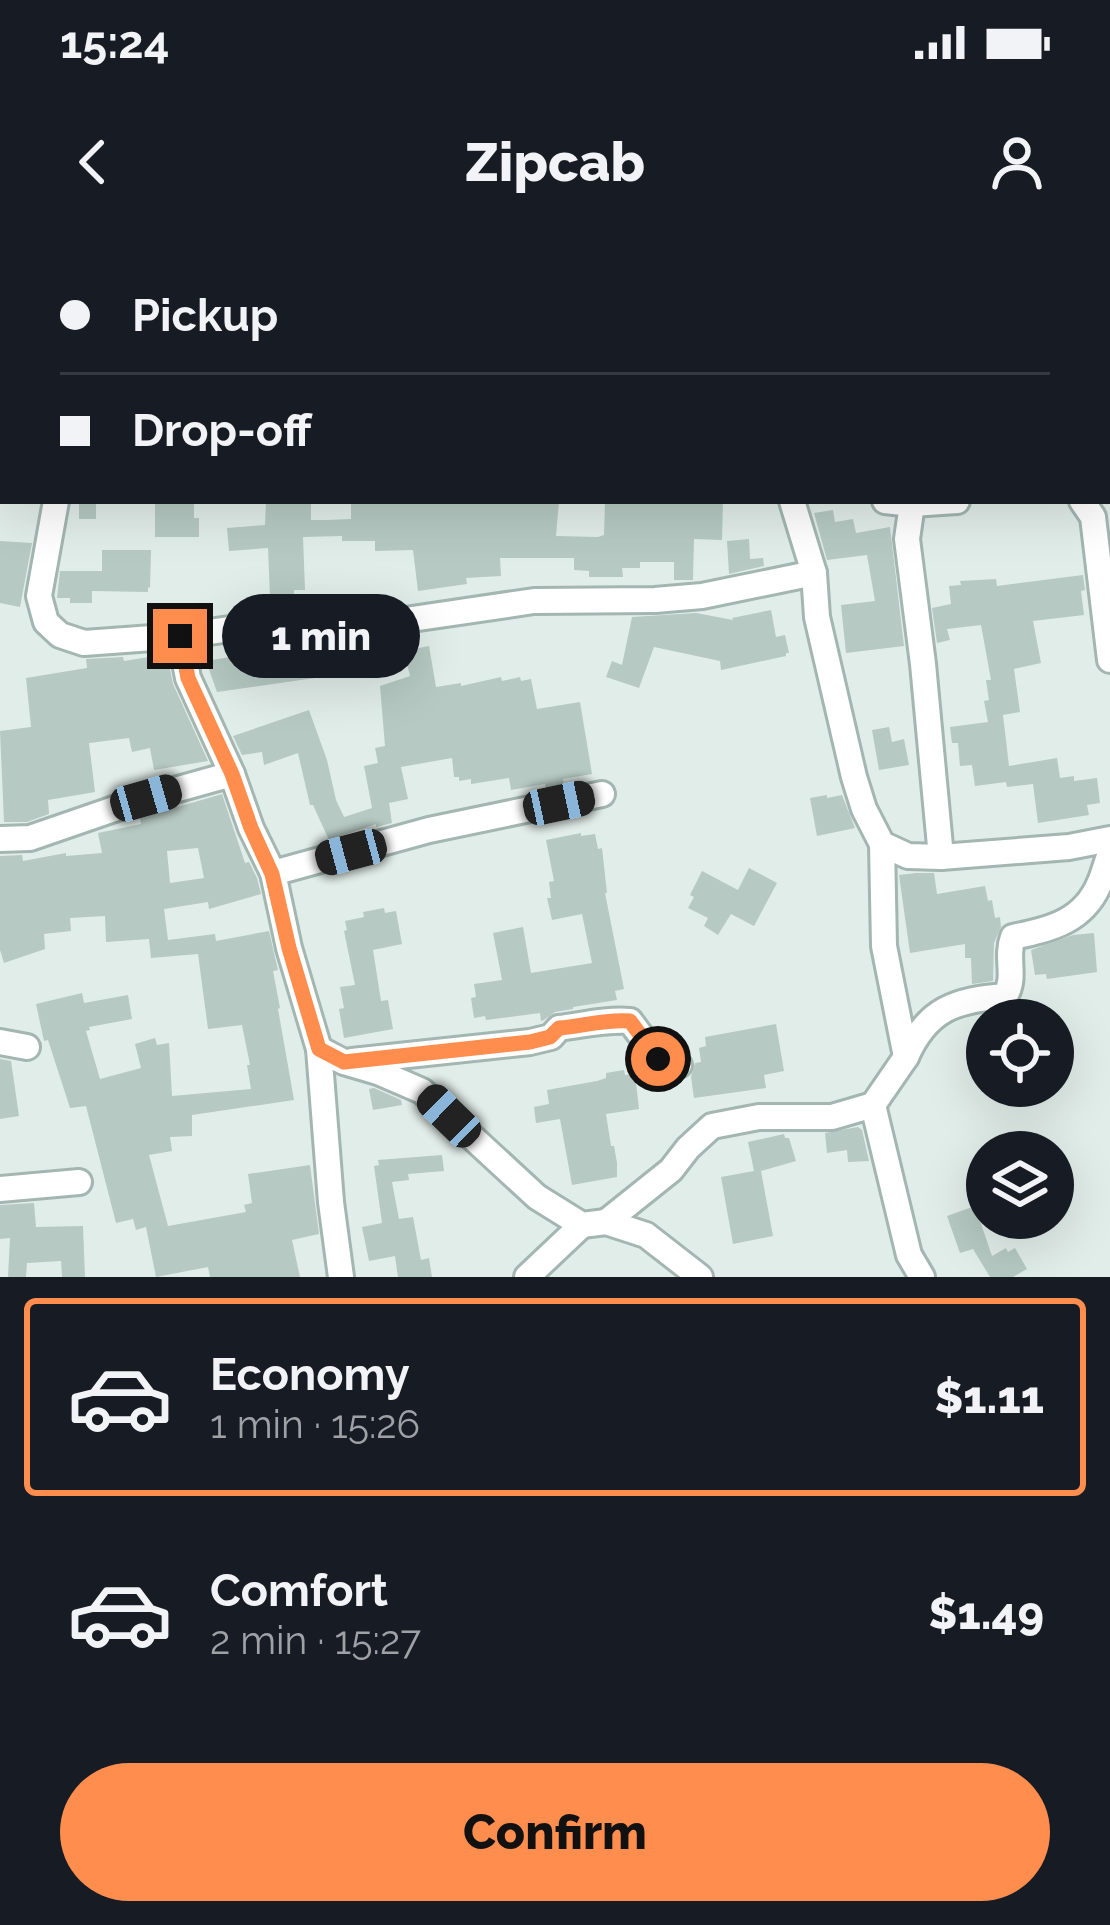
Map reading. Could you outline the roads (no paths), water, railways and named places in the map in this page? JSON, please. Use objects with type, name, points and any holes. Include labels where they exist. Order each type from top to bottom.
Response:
[{"type":"street","points":[[55,504],[39,596],[46,622],[60,634],[84,643],[362,615],[405,620],[534,601],[702,596],[814,573]]},
{"type":"street","points":[[793,504],[814,573],[817,617],[854,777],[882,844],[884,946],[906,1057]]},
{"type":"street","points":[[899,504],[923,664],[941,857]]},
{"type":"street","points":[[1084,504],[1093,517],[1110,660]]},
{"type":"street","points":[[180,636],[188,678],[272,874],[319,1049],[341,1277]]},
{"type":"street","points":[[0,839],[30,838],[232,774]]},
{"type":"street","points":[[272,874],[429,830],[602,794]]},
{"type":"street","points":[[882,844],[908,856],[941,857],[1069,847],[1110,838]]},
{"type":"street","points":[[527,1277],[671,1169],[712,1126],[760,1117],[832,1117],[873,1105],[934,1014],[1005,996],[1011,987],[1012,938],[1057,928],[1076,914],[1099,886],[1110,854]]},
{"type":"street","points":[[344,1062],[530,1042],[550,1037],[559,1028],[609,1019],[630,1021],[658,1059],[679,1065]]},
{"type":"street","points":[[0,1042],[27,1048]]},
{"type":"street","points":[[319,1049],[422,1090],[537,1197],[594,1224],[646,1235],[700,1277]]},
{"type":"street","points":[[873,1105],[909,1256],[922,1277]]},
{"type":"street","points":[[0,1189],[79,1182]]}]
